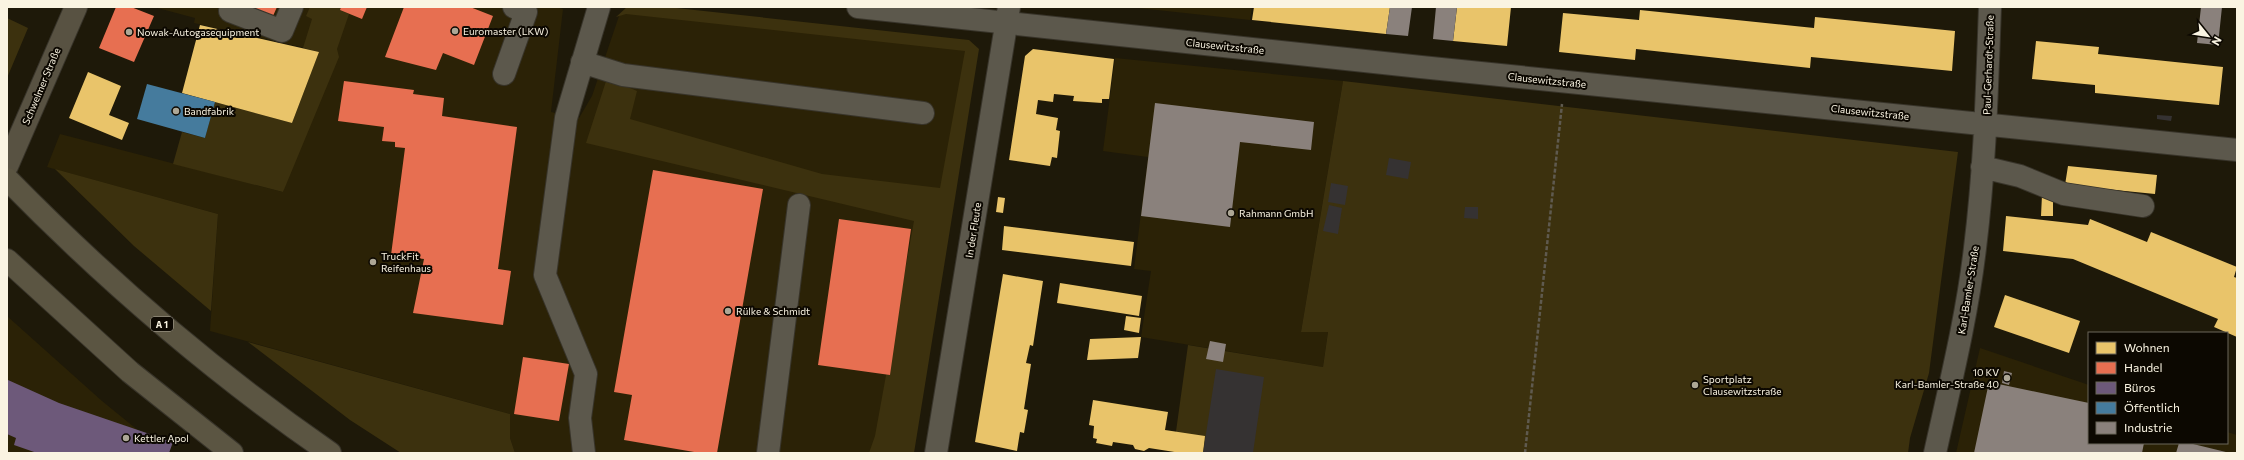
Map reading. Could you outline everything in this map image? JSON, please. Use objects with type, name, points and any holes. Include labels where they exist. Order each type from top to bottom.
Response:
[{"type":"highway","name":"A 1","points":[[7,179],[101,270],[156,319],[260,403],[330,453]]},
{"type":"highway","points":[[7,260],[130,372],[232,453]]},
{"type":"main road","name":"Schwelmer Straße","points":[[7,166],[76,7]]},
{"type":"street","points":[[231,7],[230,11],[282,31],[292,7]]},
{"type":"street","points":[[504,74],[526,12],[514,7]]},
{"type":"street","points":[[584,453],[580,418],[586,374],[545,275],[566,118],[599,7]]},
{"type":"street","name":"Clausewitzstraße","points":[[858,7],[1007,15],[1564,82],[2237,150]]},
{"type":"street","name":"Paul-Gerhardt-Straße","points":[[1986,124],[1990,7]]},
{"type":"street","name":"In der Fleute","points":[[936,453],[1007,15]]},
{"type":"street","points":[[582,62],[623,75],[923,113]]},
{"type":"street","name":"Karl-Bamler-Straße","points":[[1935,453],[1958,350],[1975,249],[1986,124]]},
{"type":"street","points":[[1982,167],[2020,176],[2064,194],[2143,206]]},
{"type":"street","points":[[768,453],[799,205]]},
{"type":"path","points":[[1525,453],[1564,82]]},
{"type":"shaded area","points":[[154,7],[556,7],[563,9],[551,112],[579,118],[592,96],[619,16],[627,10],[974,47],[908,453],[515,453],[510,438],[510,414],[210,331],[218,214],[47,167],[60,134],[283,192],[319,51],[194,23],[195,18]]},
{"type":"shaded area","points":[[310,7],[341,7],[340,10],[349,14],[337,49],[339,57],[283,192],[173,164],[182,132],[205,138],[215,102],[292,123],[319,52],[303,48],[312,19],[306,16]]},
{"type":"shaded area","points":[[627,7],[667,7],[969,40],[979,49],[914,453],[869,453],[875,436],[914,221],[586,143],[607,78],[637,91],[630,119],[822,174],[940,188],[965,51],[626,14],[616,17]]},
{"type":"shaded area","points":[[1129,7],[1252,7],[1250,20]]},
{"type":"shaded area","points":[[7,18],[28,28],[7,78]]},
{"type":"shaded area","name":"Rahmann GmbH","points":[[1115,58],[1343,81],[1301,332],[1328,332],[1323,367],[1141,337],[1151,271],[1134,269],[1148,157],[1103,151]]},
{"type":"shaded area","points":[[1343,81],[1958,152],[1929,373],[1910,438],[1908,453],[1173,453],[1188,345],[1323,367],[1328,332],[1301,332]]},
{"type":"shaded area","points":[[55,169],[218,214],[211,311],[134,246]]},
{"type":"shaded area","points":[[7,316],[102,401],[166,453],[7,453]]},
{"type":"shaded area","points":[[248,342],[510,414],[510,438],[515,453],[401,453],[350,420]]},
{"type":"shaded area","points":[[1980,348],[2088,385],[2088,444],[2228,444],[2228,432],[2237,435],[2237,453],[1956,453]]},
{"type":"building: Wohnen","points":[[1254,7],[1390,7],[1386,34],[1252,20]]},
{"type":"building: Wohnen","points":[[1457,7],[1511,7],[1507,46],[1453,41]]},
{"type":"building: Wohnen","points":[[1640,10],[1814,28],[1815,17],[1955,31],[1952,71],[1811,57],[1810,68],[1636,49],[1635,60],[1559,52],[1563,13],[1639,20]]},
{"type":"building: Wohnen","points":[[200,25],[319,52],[292,123],[182,93]]},
{"type":"building: Wohnen","points":[[2036,41],[2099,47],[2098,54],[2223,67],[2219,105],[2095,93],[2095,85],[2032,79]]},
{"type":"building: Wohnen","points":[[1033,49],[1114,59],[1109,99],[1102,99],[1102,103],[1073,101],[1074,96],[1054,94],[1053,102],[1038,100],[1036,114],[1058,118],[1056,130],[1060,131],[1057,158],[1052,157],[1050,166],[1009,160],[1025,56]]},
{"type":"building: Wohnen","points":[[88,72],[121,86],[109,115],[129,123],[122,140],[69,118]]},
{"type":"building: Wohnen","points":[[2068,166],[2157,175],[2155,194],[2065,185]]},
{"type":"building: Wohnen","points":[[2042,195],[2053,195],[2053,216],[2041,216]]},
{"type":"building: Wohnen","points":[[998,197],[1005,198],[1003,213],[996,212]]},
{"type":"building: Wohnen","points":[[2006,216],[2088,225],[2090,219],[2147,242],[2151,232],[2237,267],[2234,277],[2237,278],[2237,337],[2214,327],[2218,319],[2073,259],[2003,251]]},
{"type":"building: Wohnen","points":[[1004,226],[1134,242],[1131,266],[1002,250]]},
{"type":"building: Wohnen","points":[[1003,274],[1043,281],[1033,346],[1030,345],[1026,363],[1031,364],[1024,409],[1028,410],[1024,433],[1020,432],[1017,451],[975,442]]},
{"type":"building: Wohnen","points":[[1060,283],[1142,296],[1139,316],[1057,303]]},
{"type":"building: Wohnen","points":[[2005,295],[2080,321],[2069,353],[1994,327]]},
{"type":"building: Wohnen","points":[[1126,316],[1141,318],[1139,333],[1124,330]]},
{"type":"building: Wohnen","points":[[1141,337],[1138,358],[1087,360],[1090,339]]},
{"type":"building: Wohnen","points":[[1093,400],[1168,412],[1165,430],[1205,436],[1203,453],[1181,453],[1149,448],[1144,451],[1135,449],[1133,445],[1113,442],[1112,446],[1096,443],[1097,439],[1093,438],[1094,426],[1089,425]]},
{"type":"building: Handel","points":[[116,7],[131,7],[154,16],[134,62],[99,48]]},
{"type":"building: Handel","points":[[251,7],[277,7],[273,16]]},
{"type":"building: Handel","points":[[341,7],[367,7],[362,19],[340,10]]},
{"type":"building: Handel","points":[[404,7],[470,7],[493,16],[474,65],[443,53],[436,70],[385,57]]},
{"type":"building: Handel","points":[[344,81],[414,90],[413,94],[444,98],[442,116],[517,127],[498,269],[511,271],[503,325],[413,313],[424,259],[391,255],[405,148],[395,147],[395,142],[382,141],[384,127],[338,121]]},
{"type":"building: Handel","points":[[653,170],[763,189],[717,453],[700,453],[624,440],[632,395],[614,392]]},
{"type":"building: Handel","points":[[839,219],[911,229],[890,375],[818,365]]},
{"type":"building: Handel","points":[[523,357],[569,364],[559,421],[514,414]]},
{"type":"building: Büros","points":[[8,380],[59,403],[173,442],[169,453],[37,453],[14,445],[16,438],[7,434]]},
{"type":"building: Öffentlich","name":"Bandfabrik","points":[[147,84],[215,102],[205,138],[137,119]]},
{"type":"building: Industrie","points":[[1390,7],[1412,7],[1408,36],[1386,34]]},
{"type":"building: Industrie","points":[[1436,7],[1457,7],[1453,41],[1433,39]]},
{"type":"building: Industrie","points":[[2201,7],[2222,7],[2218,45],[2197,43]]},
{"type":"building: Industrie","points":[[1155,103],[1314,122],[1311,150],[1240,142],[1230,227],[1141,216]]},
{"type":"building: Industrie","points":[[1210,341],[1226,344],[1223,362],[1206,359]]},
{"type":"building: Industrie","name":"10 KV Karl-Bamler-Straße 40","points":[[2004,371],[2012,373],[2009,385],[2002,383]]},
{"type":"building: Industrie","points":[[1989,382],[2088,403],[2088,444],[2144,444],[2142,453],[1974,453]]},
{"type":"building: Industrie","points":[[2179,444],[2193,444],[2230,453],[2176,453]]},
{"type":"building: Sonstige","points":[[2157,115],[2172,116],[2171,121],[2157,119]]},
{"type":"building: Sonstige","points":[[1389,158],[1411,162],[1408,179],[1386,175]]},
{"type":"building: Sonstige","points":[[1331,183],[1348,186],[1345,205],[1328,202]]},
{"type":"building: Sonstige","points":[[1329,205],[1342,208],[1338,234],[1323,231]]},
{"type":"building: Sonstige","points":[[1465,207],[1478,207],[1478,219],[1464,218]]},
{"type":"building: Sonstige","points":[[1216,369],[1264,377],[1253,453],[1203,453]]},
{"type":"place","name":"Euromaster (LKW)","points":[[455,31]]},
{"type":"place","name":"Nowak-Autogasequipment","points":[[129,32]]},
{"type":"place","name":"Bandfabrik","points":[[176,111]]},
{"type":"place","name":"Rahmann GmbH","points":[[1231,213]]},
{"type":"place","name":"TruckFit Reifenhaus","points":[[373,262]]},
{"type":"place","name":"Rülke & Schmidt","points":[[728,311]]},
{"type":"place","name":"10 KV Karl-Bamler-Straße 40","points":[[2007,378]]},
{"type":"place","name":"Sportplatz Clausewitzstraße","points":[[1695,385]]},
{"type":"place","name":"Kettler Apol","points":[[126,438]]}]
